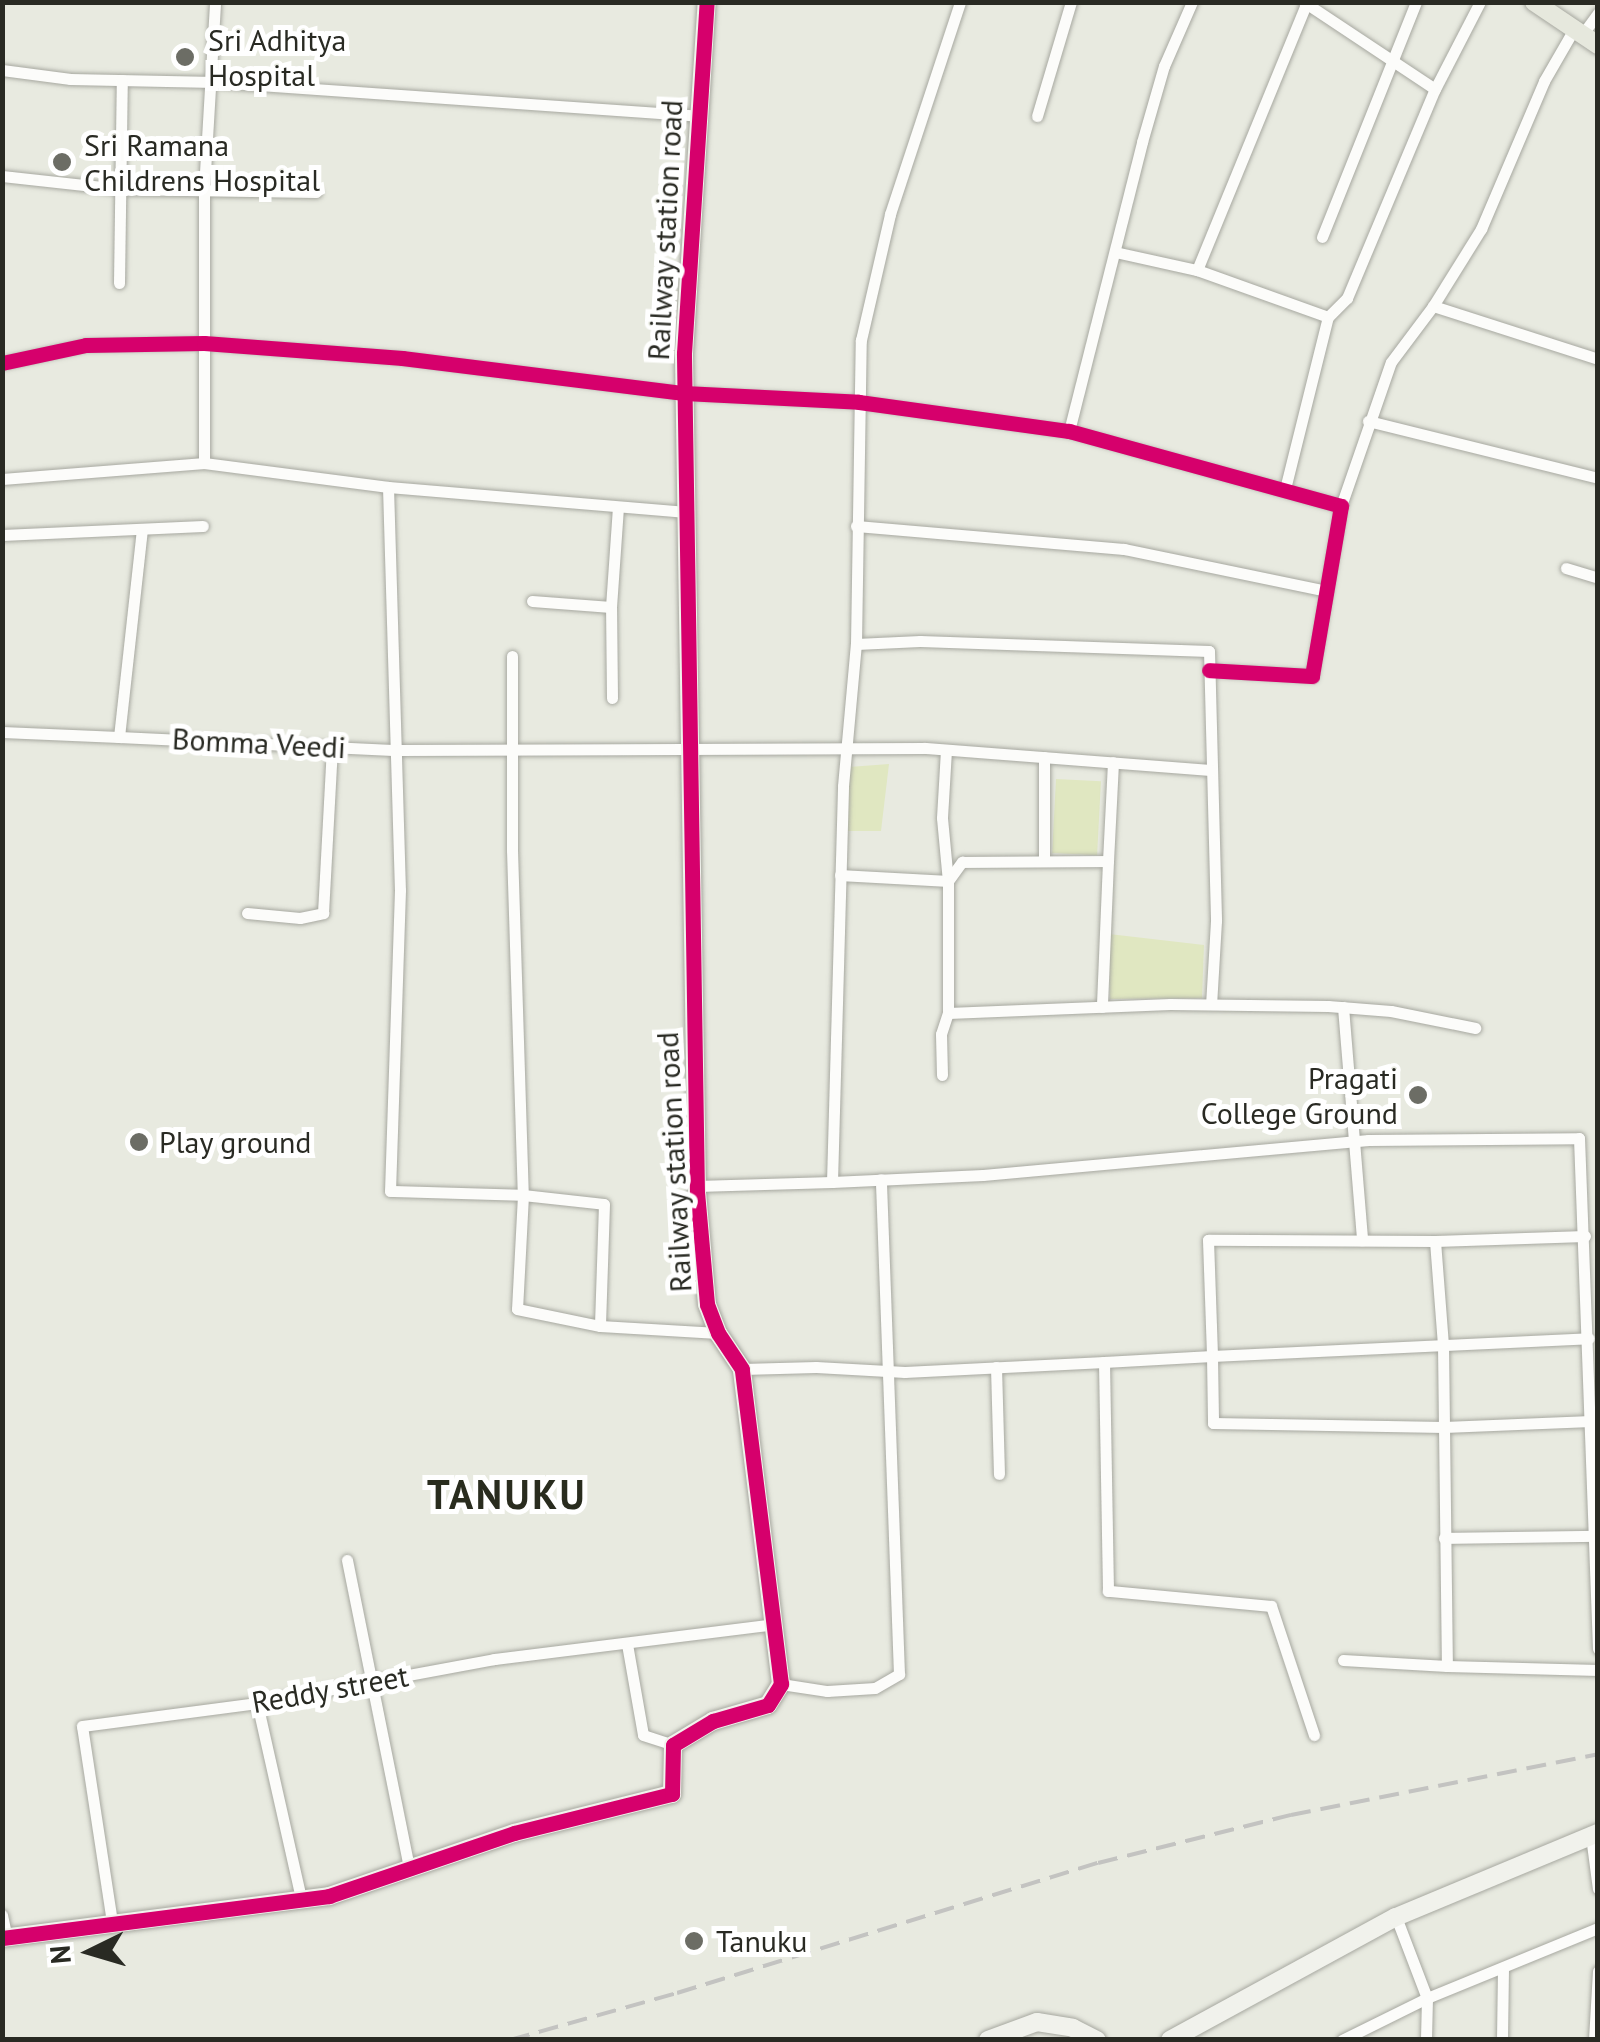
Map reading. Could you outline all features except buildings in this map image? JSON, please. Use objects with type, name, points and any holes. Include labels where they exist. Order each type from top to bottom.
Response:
[{"type":"main road","points":[[1534,2],[1585,37]]},
{"type":"street","points":[[204,464],[204,189],[215,2]]},
{"type":"street","name":"Railway station road","points":[[708,2],[697,116],[684,394],[698,1186],[707,1304],[718,1333],[742,1369],[781,1684]]},
{"type":"street","points":[[832,1182],[840,876],[856,644],[861,340],[890,214],[960,2]]},
{"type":"street","points":[[1038,116],[1071,2]]},
{"type":"street","points":[[1069,430],[1164,66],[1192,2]]},
{"type":"street","points":[[1322,237],[1416,2]]},
{"type":"street","points":[[1285,489],[1328,317],[1347,298],[1435,90],[1480,2]]},
{"type":"street","points":[[1197,270],[1306,3],[1435,90]]},
{"type":"street","points":[[1209,670],[1312,676],[1340,506],[1391,362],[1433,306],[1481,229],[1544,81],[1585,37],[1598,13]]},
{"type":"street","points":[[2,70],[697,116]]},
{"type":"street","points":[[119,284],[122,80]]},
{"type":"street","points":[[2,176],[120,189],[316,192]]},
{"type":"street","points":[[1115,252],[1197,270],[1328,317]]},
{"type":"street","points":[[1433,306],[1598,359]]},
{"type":"street","points":[[2,363],[86,344],[204,343],[402,358],[684,394],[859,402],[1069,430],[1340,506]]},
{"type":"street","points":[[1368,421],[1598,478]]},
{"type":"street","points":[[2,480],[204,464],[388,488],[687,512]]},
{"type":"street","points":[[388,488],[398,750],[399,1022],[390,1191],[522,1195],[604,1204],[600,1326]]},
{"type":"street","points":[[612,698],[611,607],[618,507]]},
{"type":"street","points":[[2,535],[203,526]]},
{"type":"street","points":[[856,526],[1124,549],[1326,591]]},
{"type":"street","points":[[119,737],[142,530]]},
{"type":"street","points":[[1566,568],[1598,578]]},
{"type":"street","points":[[532,601],[611,607]]},
{"type":"street","points":[[856,644],[920,641],[1209,651],[1216,921],[1211,1004]]},
{"type":"street","points":[[512,656],[522,1195],[517,1309],[600,1326],[718,1333]]},
{"type":"street","name":"Bomma Veedi","points":[[2,732],[398,750],[512,751]]},
{"type":"street","points":[[247,912],[300,918],[323,913],[332,746]]},
{"type":"street","points":[[512,751],[946,750],[1211,770]]},
{"type":"street","points":[[942,1075],[941,1034],[948,1013],[948,881],[942,818],[946,750]]},
{"type":"street","points":[[1044,756],[1044,862]]},
{"type":"street","points":[[1102,1006],[1113,762]]},
{"type":"street","points":[[948,881],[962,862],[1108,861]]},
{"type":"street","points":[[840,876],[948,881]]},
{"type":"street","points":[[948,1013],[1211,1004],[1343,1007],[1390,1010],[1475,1028]]},
{"type":"street","points":[[1343,1007],[1362,1240]]},
{"type":"street","points":[[698,1186],[983,1175],[1354,1141],[1579,1138],[1588,1274],[1598,1649]]},
{"type":"street","points":[[674,1745],[714,1721],[768,1705],[781,1684],[827,1691],[875,1688],[899,1674],[891,1371],[881,1179]]},
{"type":"street","points":[[1585,1236],[1435,1241],[1208,1240],[1214,1423],[1444,1427],[1591,1421]]},
{"type":"street","points":[[1435,1241],[1443,1345],[1447,1666]]},
{"type":"street","points":[[742,1369],[996,1368],[1589,1338]]},
{"type":"street","points":[[1104,1362],[1108,1590],[1271,1606],[1314,1736]]},
{"type":"street","points":[[996,1368],[999,1474]]},
{"type":"street","points":[[1444,1538],[1594,1536]]},
{"type":"street","points":[[347,1560],[408,1868]]},
{"type":"street","name":"Reddy street","points":[[112,1922],[82,1726],[257,1703],[494,1660],[774,1624]]},
{"type":"street","points":[[627,1644],[643,1734],[674,1745]]},
{"type":"street","points":[[1342,1660],[1598,1670]]},
{"type":"street","points":[[257,1703],[301,1899]]},
{"type":"street","points":[[2,1915],[4,1938],[329,1896],[514,1833],[672,1794],[674,1745]]},
{"type":"street","points":[[1180,2038],[1396,1917],[1594,1834],[1598,1889]]},
{"type":"street","points":[[1396,1917],[1427,1998],[1426,2040]]},
{"type":"street","points":[[1342,2040],[1427,1998],[1598,1928]]},
{"type":"street","points":[[1502,2040],[1504,1969]]},
{"type":"street","points":[[1594,2040],[1598,1971]]},
{"type":"street","points":[[988,2040],[1037,2022],[1073,2028],[1098,2040]]},
{"type":"green space","points":[[889,764],[881,831],[848,831],[849,767]]},
{"type":"green space","points":[[1056,779],[1101,781],[1097,855],[1052,853]]},
{"type":"green space","points":[[1109,934],[1204,945],[1202,998],[1110,999]]},
{"type":"railway","points":[[510,2040],[677,1993],[1098,1863],[1291,1815],[1598,1754]]},
{"type":"cycle path","points":[[2,1938],[329,1896],[514,1833],[672,1794],[673,1745],[713,1721],[768,1705],[781,1684],[742,1369],[718,1333],[707,1304],[697,1193],[684,353],[707,2]]},
{"type":"cycle path","points":[[2,363],[86,345],[204,343],[402,358],[684,393],[859,402],[1069,431],[1341,506],[1312,676],[1209,670]]},
{"type":"place","name":"Sri Adhitya Hospital","points":[[185,57]]},
{"type":"place","name":"Sri Ramana Childrens Hospital","points":[[62,162]]},
{"type":"place","name":"Pragati College Ground","points":[[1418,1095]]},
{"type":"place","name":"Play ground","points":[[139,1142]]},
{"type":"place","name":"Tanuku","points":[[694,1941]]},
{"type":"district","name":"TANUKU","points":[[507,1494]]}]
